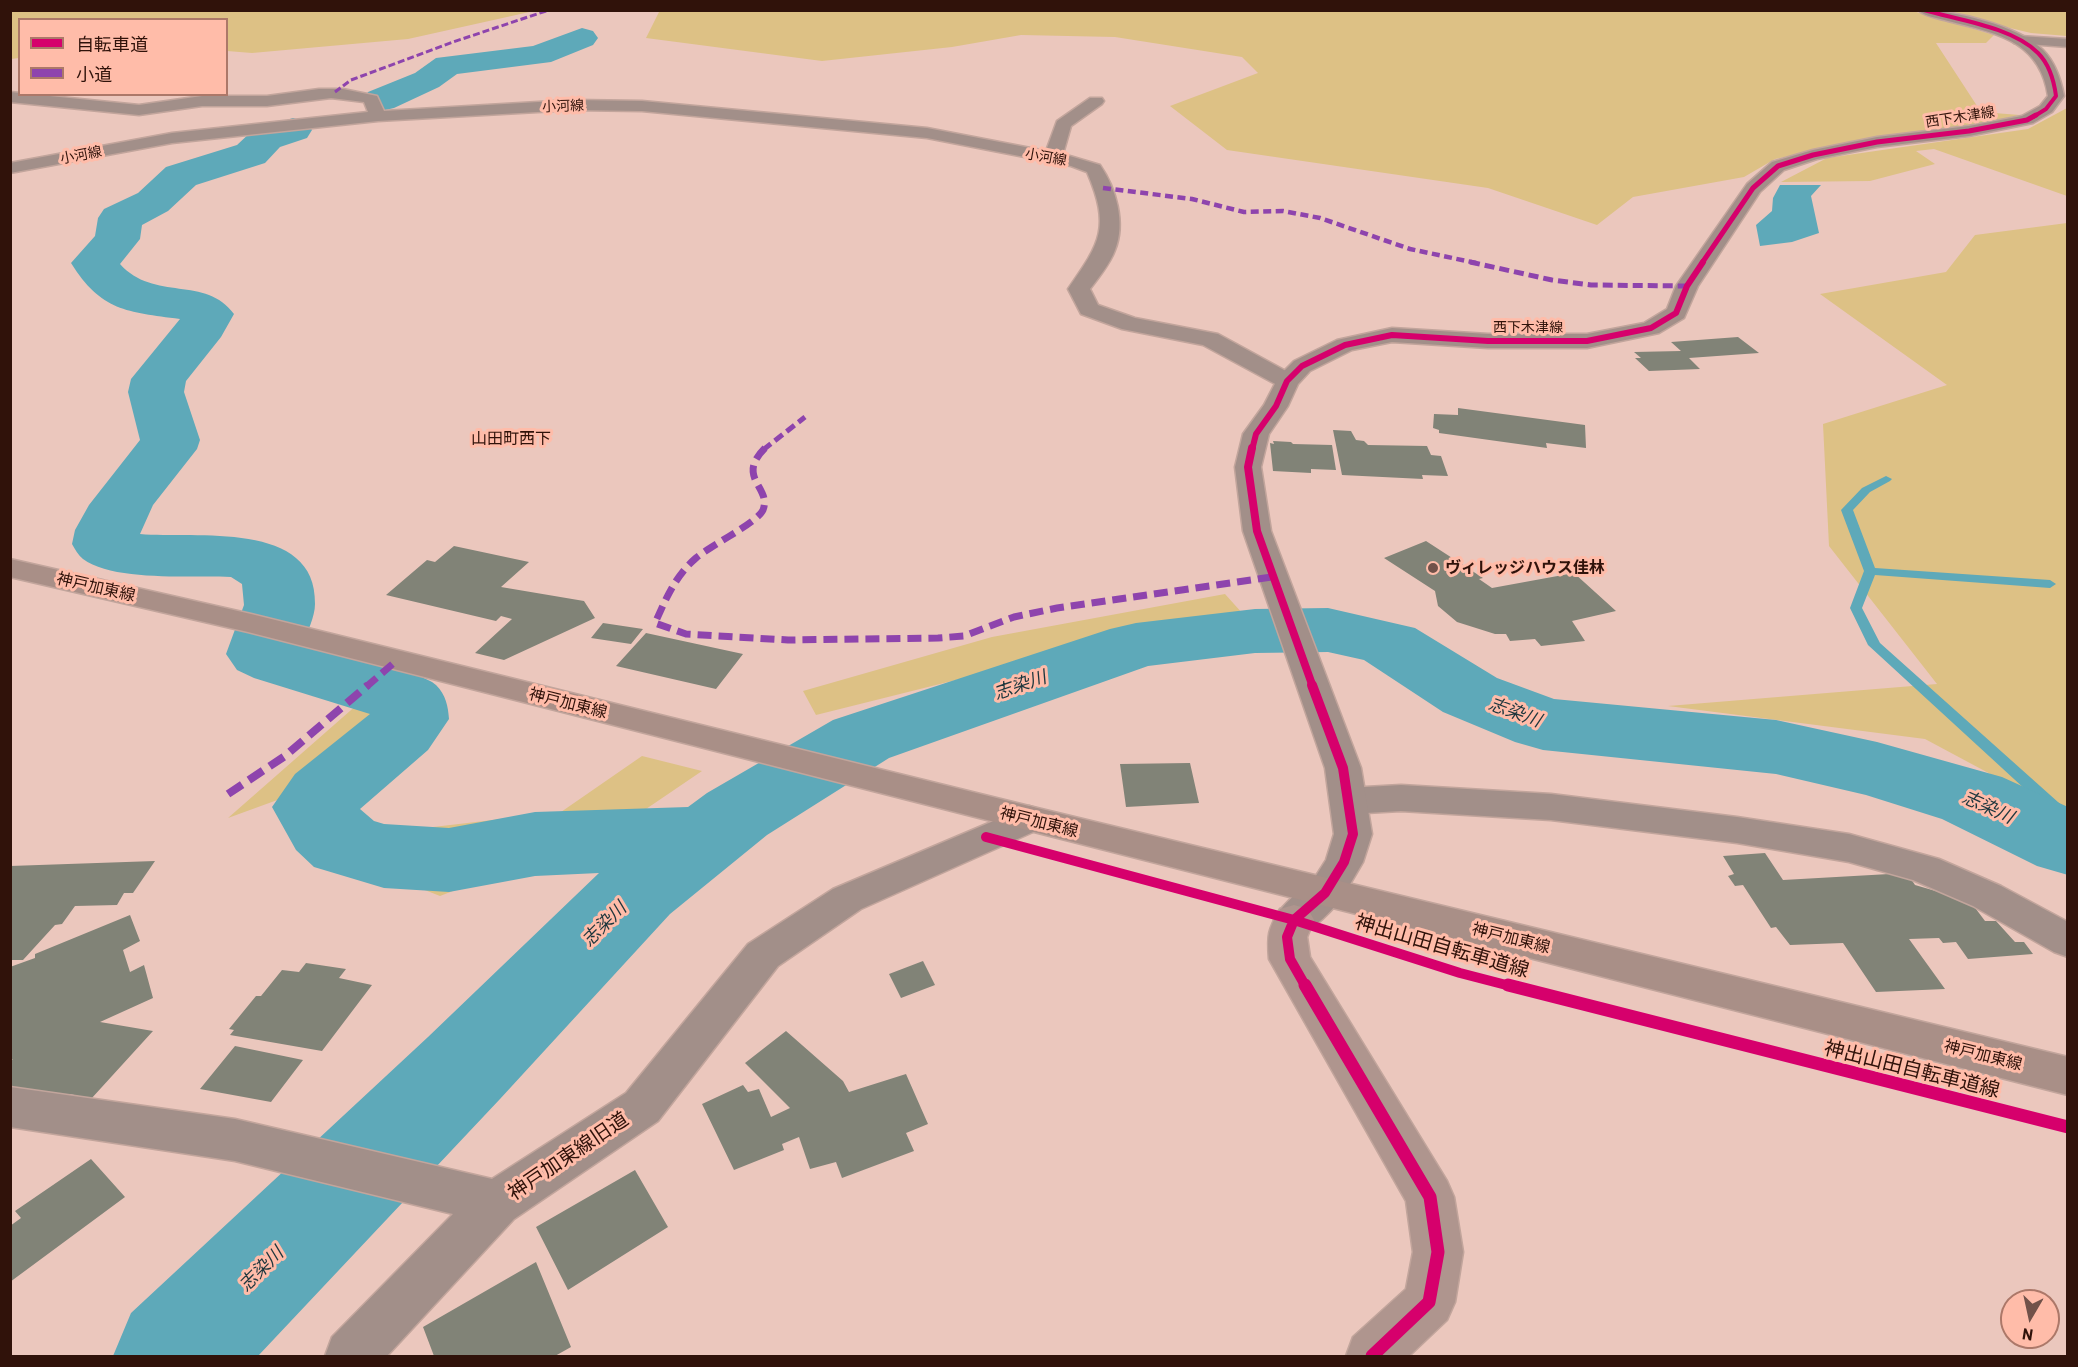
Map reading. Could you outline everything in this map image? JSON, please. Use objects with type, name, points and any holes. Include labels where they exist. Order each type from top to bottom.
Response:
[{"type":"main road","name":"神戸加東線","points":[[10,568],[251,623],[1029,819],[1310,907],[2067,1076]]},
{"type":"main road","points":[[1310,907],[1287,937],[1290,959],[1430,1197],[1438,1252],[1429,1302],[1372,1356]]},
{"type":"street","name":"西下木津線","points":[[1310,907],[1344,862],[1353,834],[1345,785],[1257,531],[1248,467],[1256,434],[1276,406],[1287,381],[1302,366],[1345,345],[1392,336],[1488,341],[1587,341],[1651,328],[1676,314],[1687,286],[1741,205],[1753,188],[1778,166],[1814,155],[1877,142],[1969,131],[2027,120],[2046,109],[2056,96],[2049,68],[2038,52],[2019,40],[1924,10]]},
{"type":"street","points":[[2019,40],[2067,43]]},
{"type":"street","points":[[10,97],[43,98],[104,108],[161,110],[195,101],[267,100],[342,92],[371,99],[378,116]]},
{"type":"street","points":[[1053,158],[1063,124],[1096,101]]},
{"type":"street","name":"小河線","points":[[13,168],[172,138],[378,116],[573,105],[642,106],[927,133],[1076,162],[1094,169],[1103,188],[1111,219],[1105,249],[1079,290],[1089,309],[1130,324],[1210,339],[1287,381]]},
{"type":"street","points":[[1345,785],[1401,798],[1551,807],[1737,830],[1849,848],[1925,868],[1987,896],[2067,940]]},
{"type":"street","name":"神戸加東線旧道","points":[[351,1356],[486,1200],[642,1107],[763,956],[847,899],[1029,819]]},
{"type":"street","points":[[10,1107],[235,1140],[486,1200]]},
{"type":"shaded area","points":[[11,10],[534,11],[408,39],[252,53],[228,51],[228,18],[18,18],[18,58],[11,59]]},
{"type":"shaded area","points":[[660,10],[1913,11],[1994,35],[1986,43],[1936,43],[1981,112],[2020,115],[1957,129],[1872,139],[1775,159],[1744,177],[1633,197],[1597,225],[1488,188],[1227,150],[1170,106],[1258,73],[1242,57],[1115,37],[1021,35],[952,47],[822,61],[646,38]]},
{"type":"shaded area","points":[[1939,11],[2067,11],[2067,36],[2031,33]]},
{"type":"shaded area","points":[[2067,108],[2067,196],[1934,149],[1916,151],[1935,164],[1870,181],[1781,182],[1827,158],[2028,129]]},
{"type":"shaded area","points":[[2067,223],[2067,815],[1925,739],[1668,706],[1937,684],[1829,546],[1823,424],[1947,385],[1820,294],[1946,272],[1975,235]]},
{"type":"shaded area","points":[[1225,594],[1243,614],[1008,667],[816,715],[803,691],[992,637]]},
{"type":"shaded area","points":[[367,696],[396,726],[313,787],[228,818]]},
{"type":"shaded area","points":[[642,756],[702,771],[621,826],[440,896],[361,865],[300,820],[348,811],[382,833],[561,812]]},
{"type":"water","points":[[1780,185],[1821,185],[1811,196],[1819,233],[1792,242],[1760,246],[1756,225],[1772,211],[1773,198]]},
{"type":"building","points":[[1738,337],[1759,353],[1689,358],[1700,369],[1649,371],[1635,358],[1641,358],[1634,352],[1681,351],[1671,342]]},
{"type":"building","points":[[1458,408],[1585,425],[1586,448],[1546,443],[1547,448],[1439,433],[1439,430],[1433,428],[1434,414],[1458,415]]},
{"type":"building","points":[[1333,430],[1351,431],[1356,440],[1364,441],[1368,445],[1427,446],[1431,455],[1441,456],[1448,476],[1422,475],[1423,479],[1342,475]]},
{"type":"building","points":[[1273,441],[1332,445],[1336,470],[1311,469],[1311,473],[1273,471],[1270,443],[1274,444]]},
{"type":"building","points":[[1426,541],[1483,578],[1479,579],[1492,588],[1574,573],[1616,611],[1572,621],[1585,641],[1541,646],[1535,639],[1510,641],[1506,634],[1495,634],[1457,622],[1438,606],[1435,591],[1384,558]]},
{"type":"building","points":[[454,546],[529,562],[501,587],[584,601],[595,618],[504,660],[475,653],[512,619],[501,616],[496,621],[386,595],[427,560],[435,562]]},
{"type":"building","points":[[603,623],[643,629],[631,644],[591,638]]},
{"type":"building","points":[[646,633],[743,654],[716,689],[616,666]]},
{"type":"building","points":[[1190,763],[1199,803],[1126,807],[1120,764]]},
{"type":"building","points":[[1765,853],[1783,880],[1907,873],[1915,885],[1970,901],[1985,921],[1996,921],[2015,942],[2024,942],[2033,954],[1968,959],[1956,942],[1943,943],[1939,938],[1909,939],[1945,989],[1876,992],[1843,943],[1790,945],[1776,927],[1771,928],[1743,885],[1735,886],[1728,876],[1734,874],[1723,856]]},
{"type":"building","points":[[155,861],[133,893],[124,893],[117,905],[75,906],[62,924],[55,925],[23,960],[10,960],[10,866]]},
{"type":"building","points":[[130,915],[140,941],[123,950],[130,972],[144,965],[153,998],[100,1022],[153,1031],[91,1099],[70,1094],[65,1099],[10,1088],[10,1061],[13,1059],[10,1059],[10,967],[35,958],[35,954]]},
{"type":"building","points":[[923,961],[935,985],[901,998],[889,974]]},
{"type":"building","points":[[306,963],[346,969],[339,978],[372,985],[322,1051],[230,1035],[234,1030],[229,1029],[256,996],[261,996],[282,970],[299,972]]},
{"type":"building","points":[[786,1031],[843,1081],[849,1092],[906,1074],[928,1124],[906,1133],[914,1151],[842,1178],[836,1162],[810,1169],[799,1137],[782,1144],[784,1150],[734,1170],[702,1104],[743,1085],[748,1092],[759,1089],[771,1117],[790,1108],[745,1063]]},
{"type":"building","points":[[235,1046],[303,1060],[271,1102],[200,1089]]},
{"type":"building","points":[[91,1159],[125,1197],[10,1282],[10,1226],[21,1218],[15,1211]]},
{"type":"building","points":[[635,1170],[668,1227],[568,1290],[536,1227]]},
{"type":"building","points":[[536,1262],[571,1347],[555,1356],[434,1356],[423,1327]]},
{"type":"waterway","points":[[381,100],[427,80],[448,65],[539,55],[582,38]]},
{"type":"waterway","points":[[293,130],[266,139],[251,154],[181,176],[153,202],[120,218],[117,239],[95,263],[114,286],[126,293],[198,307],[208,314],[203,326],[159,379],[156,392],[170,440],[167,449],[138,481],[121,505],[108,530],[105,544],[117,551],[134,554],[232,556],[255,562],[276,576],[280,605],[263,654],[298,668],[372,688],[408,701],[410,719],[399,732],[336,783],[314,807],[327,828],[345,845],[384,856],[449,860],[535,844],[706,837]]},
{"type":"waterway","points":[[1870,571],[1847,510],[1866,490],[1886,479]]},
{"type":"waterway","points":[[1870,571],[2050,584]]},
{"type":"waterway","points":[[1870,571],[1856,608],[1875,645],[2068,820]]},
{"type":"waterway","name":"志染川","points":[[174,1356],[464,1068],[638,890],[737,814],[861,739],[1136,645],[1255,631],[1328,630],[1389,644],[1470,695],[1543,724],[1776,747],[1877,770],[1972,798],[2068,844]]},
{"type":"marked path","points":[[335,92],[351,80],[453,42],[549,10]]},
{"type":"marked path","points":[[1103,188],[1192,199],[1244,212],[1283,211],[1320,218],[1410,249],[1552,280],[1591,285],[1687,286]]},
{"type":"marked path","points":[[805,417],[763,450],[753,464],[753,479],[763,497],[763,511],[757,519],[714,544],[694,559],[671,588],[655,623],[686,634],[788,640],[938,638],[964,636],[1014,617],[1057,608],[1272,577]]},
{"type":"marked path","points":[[228,794],[285,756],[396,661]]},
{"type":"cycle path","points":[[1372,1356],[1429,1302],[1438,1252],[1430,1197],[1290,959],[1287,937],[1294,920],[1325,893],[1344,862],[1353,834],[1343,768],[1257,531],[1248,467],[1256,434],[1276,406],[1287,381],[1302,366],[1345,345],[1392,335],[1488,341],[1587,341],[1651,328],[1676,313],[1687,286],[1753,188],[1778,166],[1813,155],[1877,142],[1969,131],[2027,120],[2046,109],[2056,96],[2048,68],[2038,53],[2029,45],[2001,32],[1924,10]]},
{"type":"cycle path","name":"神出山田自転車道線","points":[[986,837],[1294,920],[1460,973],[2068,1127]]},
{"type":"place","name":"ヴィレッジハウス佳林","points":[[1433,568]]},
{"type":"district","name":"山田町西下","points":[[511,439]]}]
